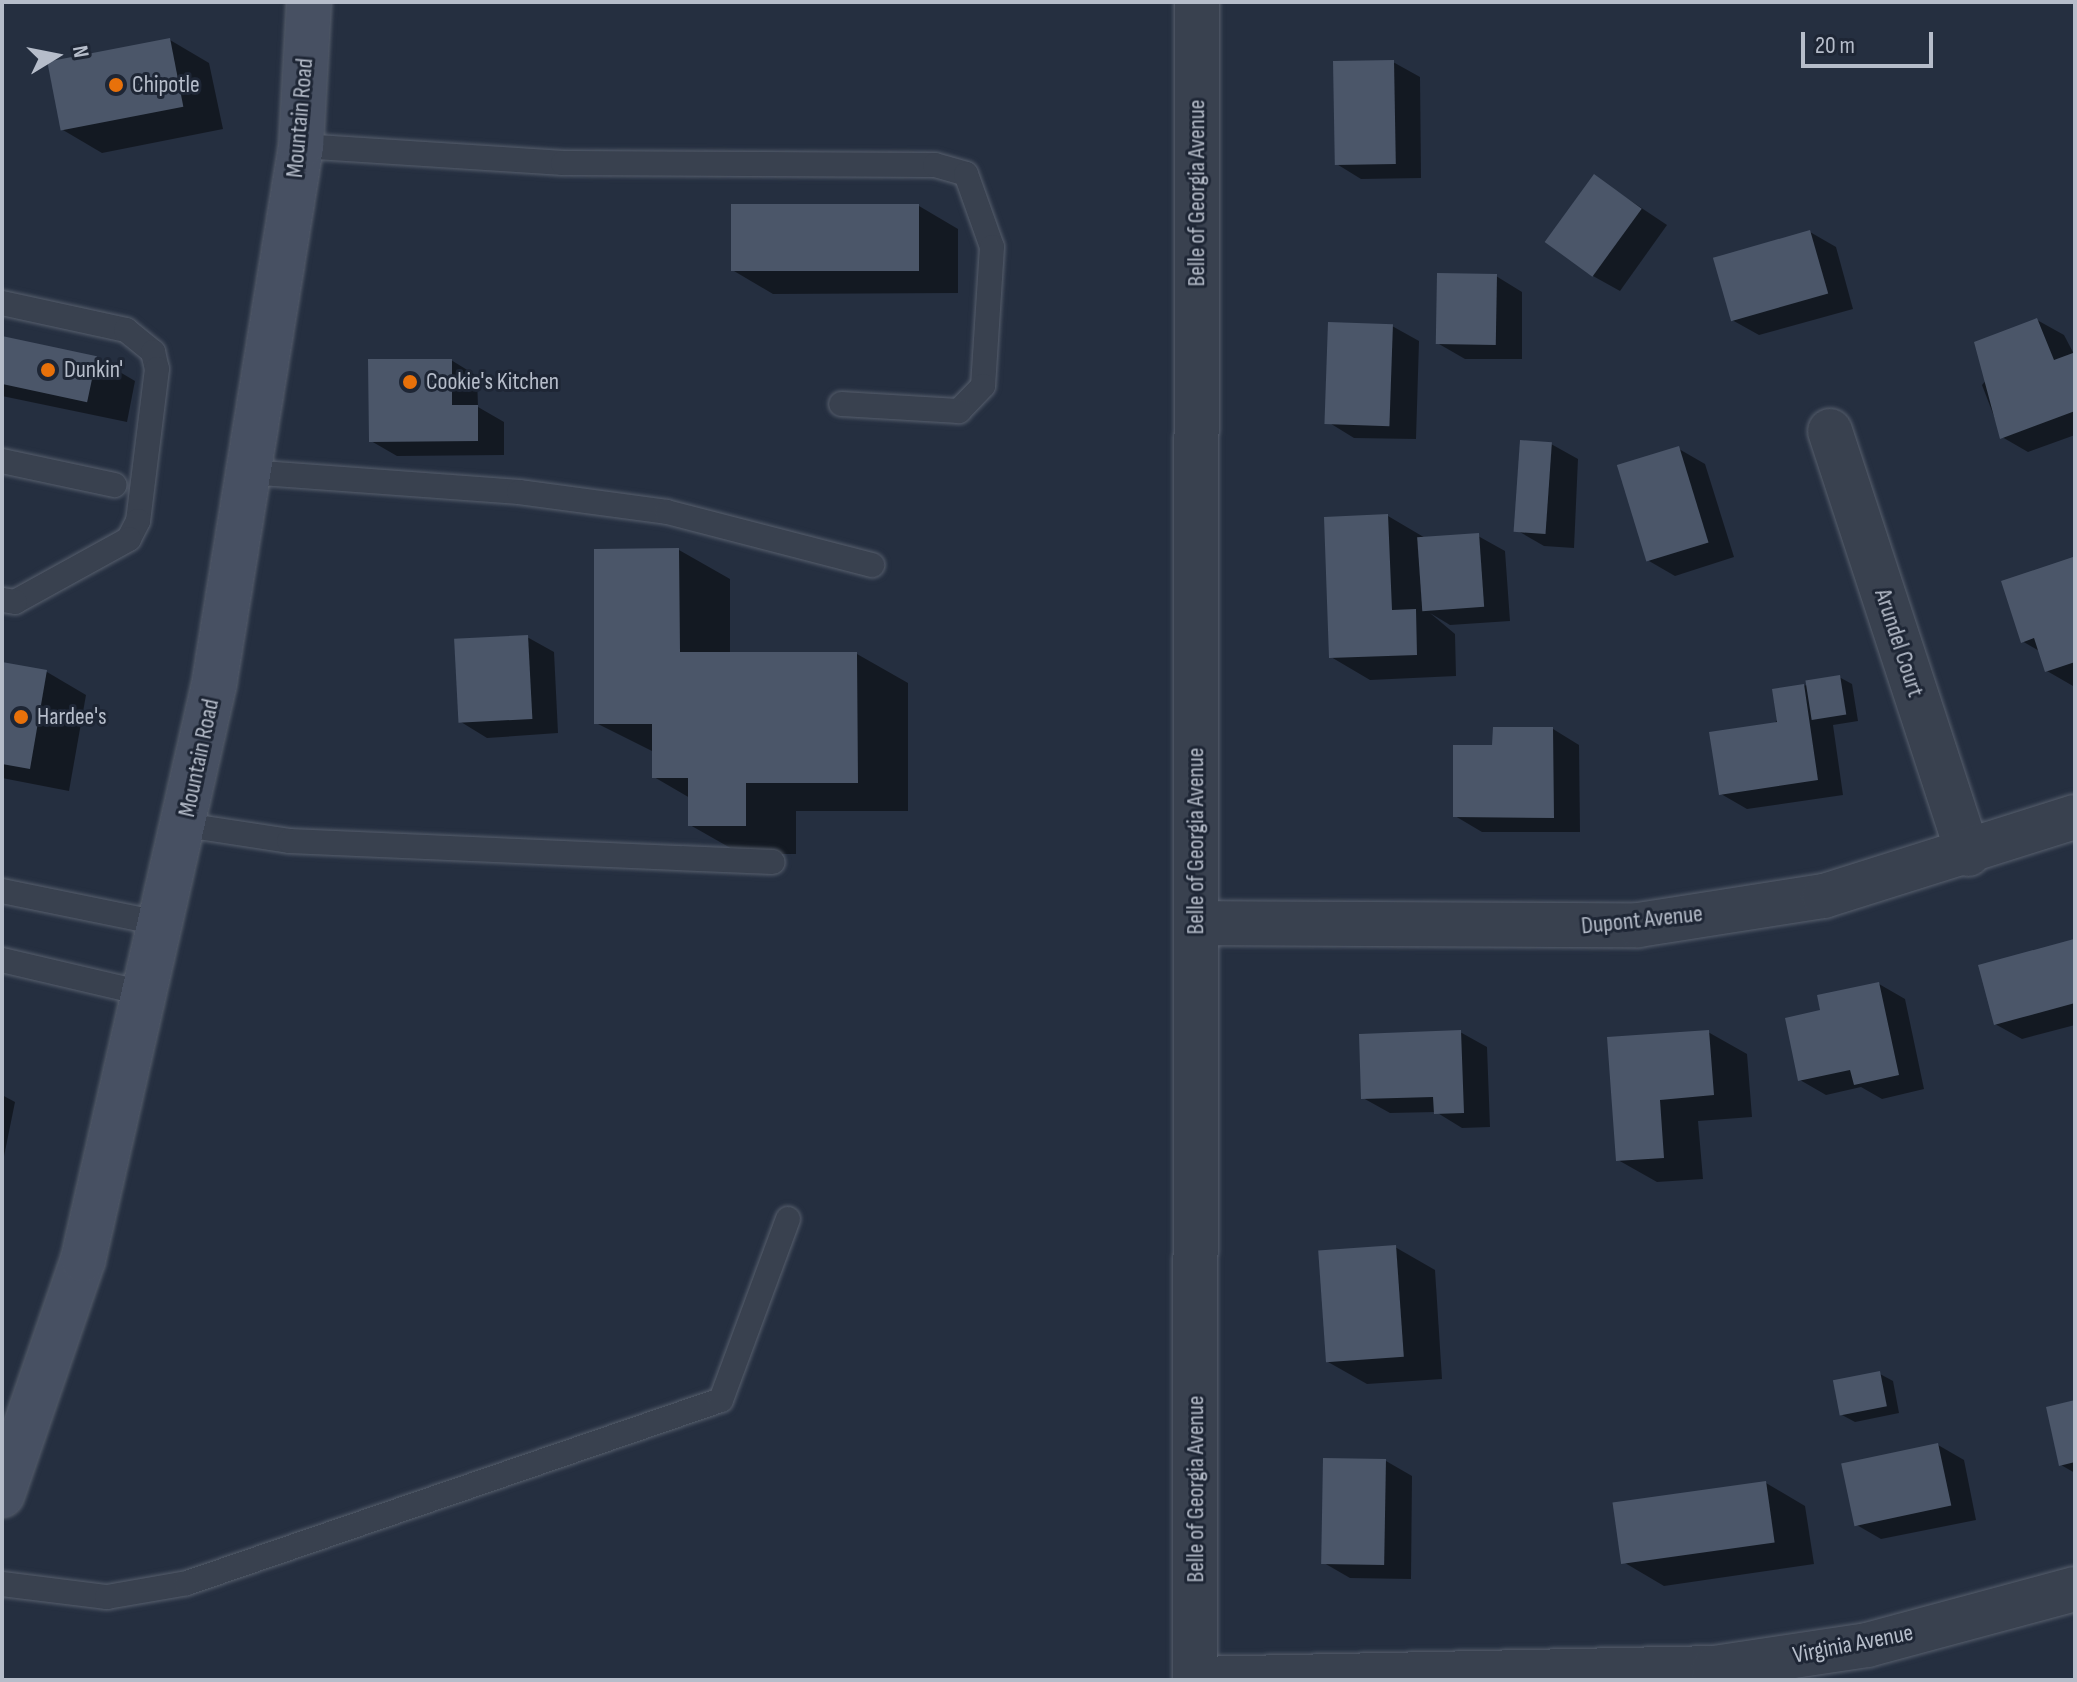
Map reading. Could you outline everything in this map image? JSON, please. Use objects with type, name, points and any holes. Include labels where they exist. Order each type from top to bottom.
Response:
[{"type":"main road","name":"Mountain Road","points":[[2,1495],[83,1260],[185,825],[248,472],[301,146],[309,2]]},
{"type":"street","name":"Belle of Georgia Avenue","points":[[1195,1679],[1197,2]]},
{"type":"street","name":"Arundel Court","points":[[1830,431],[1968,854]]},
{"type":"street","name":"Dupont Avenue","points":[[1196,923],[1638,925],[1824,896],[1968,854],[2075,817]]},
{"type":"street","name":"Virginia Avenue","points":[[1195,1679],[1714,1668],[1867,1645],[2075,1589]]},
{"type":"lane","points":[[301,146],[563,163],[935,165],[966,174],[992,247],[983,386],[959,411],[841,404]]},
{"type":"lane","points":[[2,303],[126,330],[153,352],[157,369],[138,521],[129,539],[8,601]]},
{"type":"lane","points":[[2,461],[114,485]]},
{"type":"lane","points":[[248,472],[519,492],[667,512],[872,565]]},
{"type":"lane","points":[[185,825],[289,841],[773,862]]},
{"type":"lane","points":[[2,891],[164,924]]},
{"type":"lane","points":[[2,960],[147,994]]},
{"type":"lane","points":[[2,1584],[107,1597],[187,1583],[721,1400],[788,1219]]},
{"type":"building","name":"Chipotle","points":[[170,38],[183,107],[61,131],[47,62]]},
{"type":"building","points":[[1394,60],[1396,164],[1335,165],[1333,61]]},
{"type":"building","points":[[1594,174],[1642,209],[1592,277],[1545,242]]},
{"type":"building","points":[[731,204],[919,204],[919,271],[731,271]]},
{"type":"building","points":[[1810,230],[1828,293],[1731,321],[1713,258]]},
{"type":"building","points":[[1437,273],[1497,274],[1496,345],[1436,344]]},
{"type":"building","points":[[2037,318],[2054,360],[2073,353],[2075,411],[2000,439],[1974,342]]},
{"type":"building","points":[[1328,322],[1393,324],[1389,426],[1324,424]]},
{"type":"building","name":"Dunkin'","points":[[2,336],[97,356],[87,402],[2,384]]},
{"type":"building","name":"Cookie's Kitchen","points":[[368,359],[452,359],[452,405],[478,405],[478,441],[369,442]]},
{"type":"building","points":[[1520,440],[1552,442],[1546,534],[1514,532]]},
{"type":"building","points":[[1679,446],[1709,543],[1646,562],[1617,465]]},
{"type":"building","points":[[1388,514],[1392,610],[1416,609],[1417,655],[1329,658],[1324,517]]},
{"type":"building","points":[[1479,533],[1484,607],[1422,611],[1417,537]]},
{"type":"building","points":[[679,548],[680,652],[857,652],[858,783],[746,783],[746,826],[688,826],[688,778],[652,778],[652,724],[594,724],[594,549]]},
{"type":"building","points":[[2073,557],[2075,662],[2045,672],[2034,638],[2021,643],[2001,581]]},
{"type":"building","points":[[528,635],[532,719],[458,723],[454,639]]},
{"type":"building","name":"Hardee's","points":[[2,662],[47,670],[30,769],[2,764]]},
{"type":"building","points":[[1840,675],[1846,715],[1812,720],[1805,680]]},
{"type":"building","points":[[1804,684],[1818,780],[1719,795],[1709,732],[1777,722],[1772,689]]},
{"type":"building","points":[[1493,727],[1553,727],[1554,818],[1453,817],[1453,745],[1492,745]]},
{"type":"building","points":[[2074,939],[2075,1003],[1994,1025],[1978,965]]},
{"type":"building","points":[[1879,982],[1899,1075],[1854,1085],[1850,1070],[1798,1081],[1785,1018],[1820,1010],[1817,995]]},
{"type":"building","points":[[1461,1030],[1464,1113],[1434,1114],[1433,1097],[1361,1099],[1359,1034]]},
{"type":"building","points":[[1709,1030],[1714,1095],[1660,1100],[1664,1158],[1616,1161],[1607,1037]]},
{"type":"building","points":[[1396,1245],[1404,1357],[1326,1362],[1318,1250]]},
{"type":"building","points":[[1880,1371],[1887,1406],[1840,1415],[1833,1380]]},
{"type":"building","points":[[2075,1400],[2075,1462],[2059,1466],[2046,1407]]},
{"type":"building","points":[[1938,1443],[1951,1506],[1854,1526],[1841,1464]]},
{"type":"building","points":[[1323,1458],[1386,1459],[1384,1565],[1321,1564]]},
{"type":"building","points":[[1766,1481],[1775,1542],[1621,1564],[1613,1503]]},
{"type":"place","name":"Chipotle","points":[[116,85]]},
{"type":"place","name":"Dunkin'","points":[[48,370]]},
{"type":"place","name":"Cookie's Kitchen","points":[[410,382]]},
{"type":"place","name":"Hardee's","points":[[21,717]]}]
